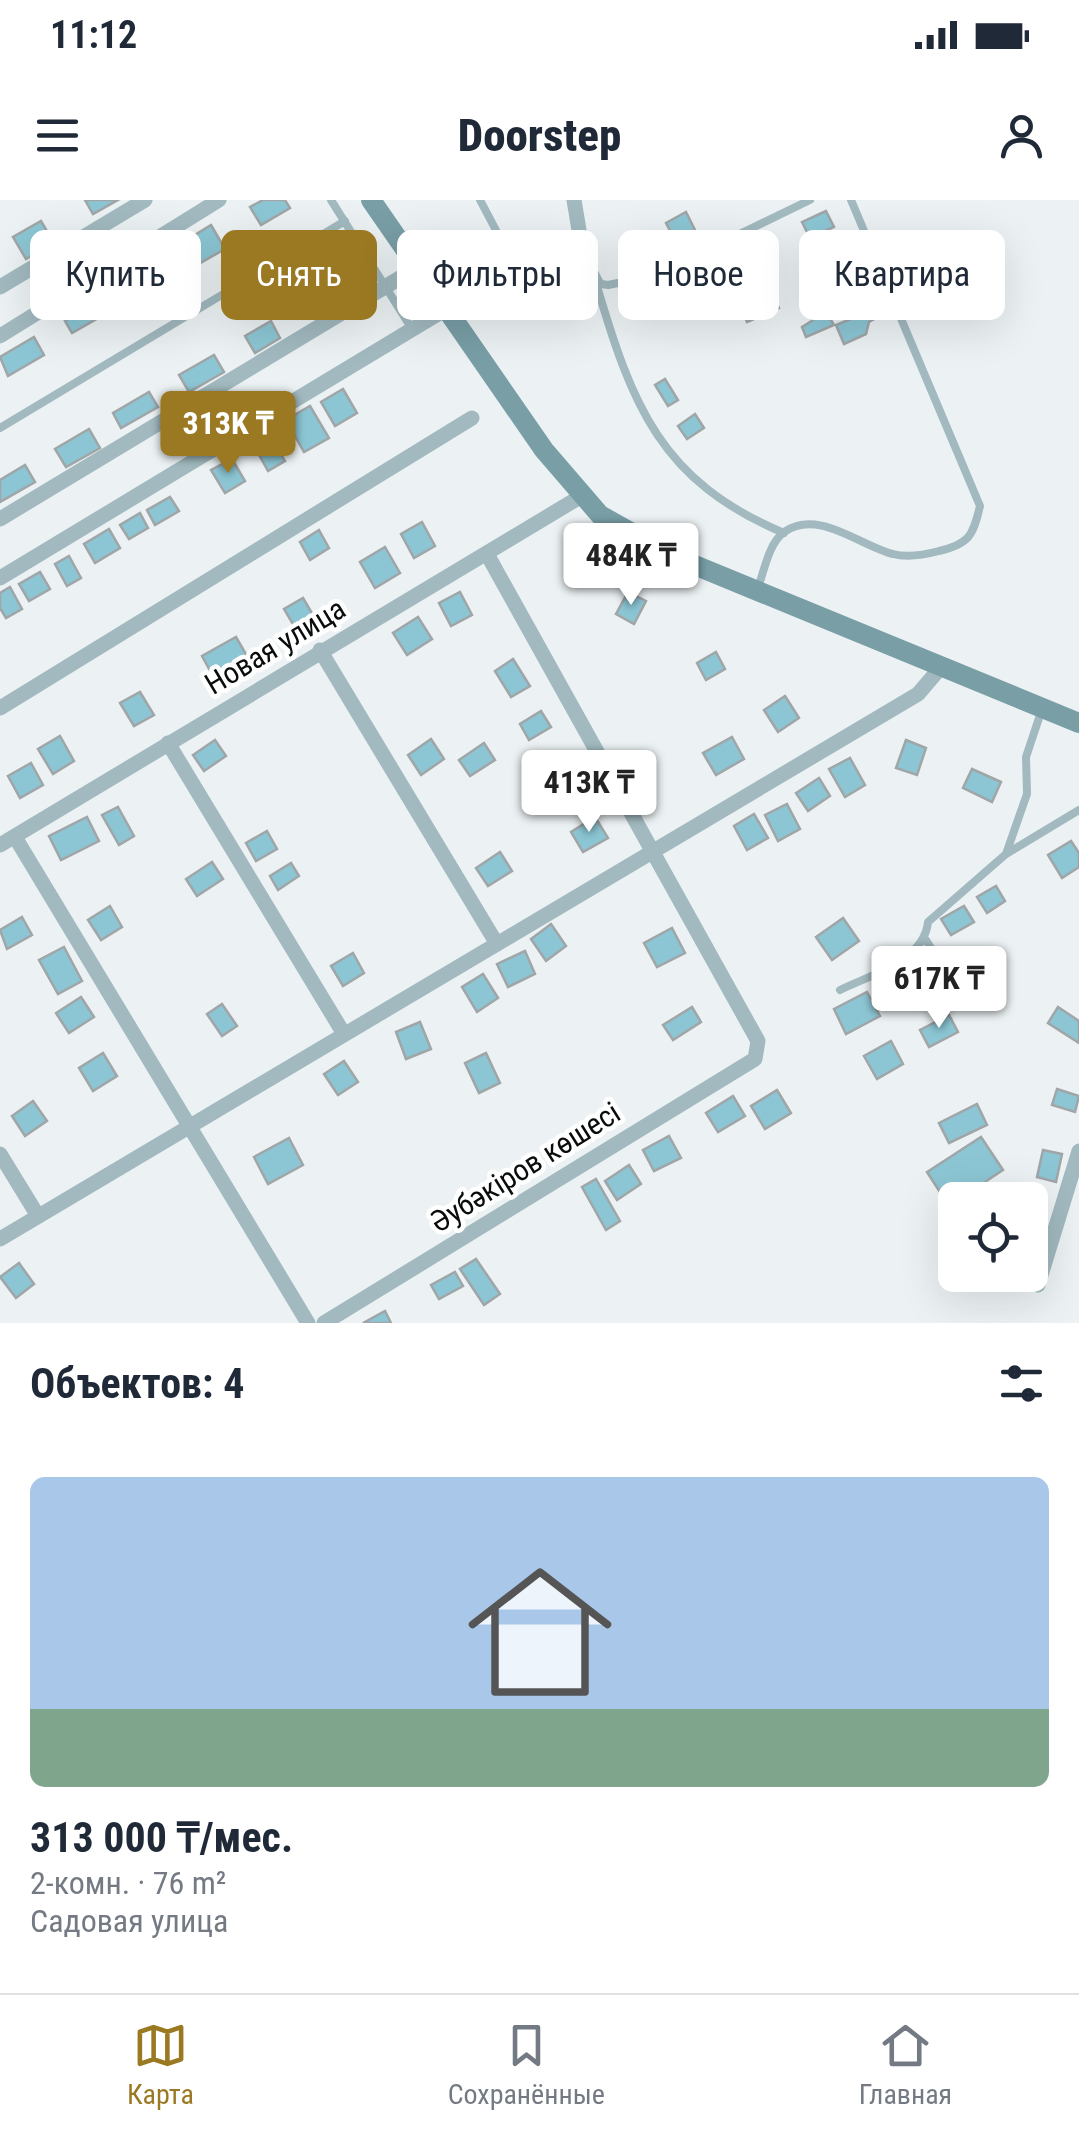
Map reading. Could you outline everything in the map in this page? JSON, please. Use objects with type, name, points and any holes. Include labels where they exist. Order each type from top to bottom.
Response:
[{"type":"main road","points":[[371,200],[397,237]]},
{"type":"main road","points":[[454,320],[580,497],[636,538],[757,592],[1079,723]]},
{"type":"street","points":[[0,287],[144,200]]},
{"type":"street","points":[[0,336],[218,200]]},
{"type":"street","points":[[574,200],[579,230]]},
{"type":"street","points":[[0,519],[397,279]]},
{"type":"street","points":[[0,578],[427,320]]},
{"type":"street","points":[[0,708],[472,418]]},
{"type":"street","name":"Новая улица","points":[[7,841],[580,497]]},
{"type":"street","points":[[487,554],[653,851]]},
{"type":"street","points":[[320,650],[497,944]]},
{"type":"street","points":[[0,1239],[918,694],[942,666]]},
{"type":"street","points":[[168,744],[344,1034]]},
{"type":"street","points":[[7,841],[189,1126],[308,1323]]},
{"type":"street","name":"Әубәкіров көшесі","points":[[324,1323],[755,1059],[758,1041],[653,851]]},
{"type":"street","points":[[1048,1252],[1079,1151]]},
{"type":"street","points":[[0,1154],[38,1216]]},
{"type":"lane","points":[[331,200],[412,329]]},
{"type":"lane","points":[[480,200],[495,230]]},
{"type":"lane","points":[[598,284],[660,272],[810,200]]},
{"type":"lane","points":[[757,592],[773,546],[784,532],[805,525],[827,527],[893,554],[921,556],[962,546],[973,536],[980,506],[852,200]]},
{"type":"lane","points":[[0,428],[345,221]]},
{"type":"lane","points":[[598,291],[614,344],[670,458],[733,509],[784,532]]},
{"type":"lane","points":[[1006,854],[1027,794],[1026,757],[1042,708]]},
{"type":"lane","points":[[961,996],[926,940],[928,922],[1006,854],[1079,810]]},
{"type":"lane","points":[[840,990],[912,954],[926,940]]},
{"type":"building","points":[[85,200],[118,200],[93,214]]},
{"type":"building","points":[[263,200],[285,200],[290,208],[261,225],[250,207]]},
{"type":"building","points":[[826,211],[834,227],[806,230],[802,222]]},
{"type":"building","points":[[686,212],[695,230],[670,230],[666,223]]},
{"type":"building","points":[[41,221],[46,230],[30,230],[30,257],[26,259],[13,237]]},
{"type":"building","points":[[211,225],[221,242],[221,251],[201,263],[201,231]]},
{"type":"building","points":[[67,320],[95,320],[72,333]]},
{"type":"building","points":[[813,320],[831,320],[834,325],[806,337],[802,327]]},
{"type":"building","points":[[848,320],[872,320],[866,334],[844,344],[836,325]]},
{"type":"building","points":[[271,321],[280,338],[255,353],[245,336]]},
{"type":"building","points":[[34,337],[44,355],[8,376],[0,357]]},
{"type":"building","points":[[214,355],[224,372],[189,392],[179,375]]},
{"type":"building","points":[[665,379],[678,400],[668,406],[655,385]]},
{"type":"building","points":[[343,389],[357,413],[335,426],[321,402]]},
{"type":"building","points":[[149,392],[158,407],[121,428],[113,413]]},
{"type":"building","points":[[310,406],[329,438],[304,452],[286,420]]},
{"type":"building","points":[[695,414],[704,428],[687,439],[678,426]]},
{"type":"building","points":[[89,429],[100,448],[66,467],[55,449]]},
{"type":"building","points":[[269,435],[285,461],[268,471],[253,444]]},
{"type":"building","points":[[232,459],[245,481],[225,493],[211,470]]},
{"type":"building","points":[[25,465],[35,482],[0,502],[0,480]]},
{"type":"building","points":[[170,497],[179,511],[155,525],[147,510]]},
{"type":"building","points":[[140,513],[148,528],[129,539],[120,525]]},
{"type":"building","points":[[422,522],[435,546],[414,558],[401,534]]},
{"type":"building","points":[[109,529],[120,548],[95,563],[84,544]]},
{"type":"building","points":[[319,530],[329,548],[310,560],[300,542]]},
{"type":"building","points":[[385,547],[400,573],[375,588],[360,562]]},
{"type":"building","points":[[69,556],[81,578],[67,586],[55,564]]},
{"type":"building","points":[[40,572],[50,589],[29,601],[19,584]]},
{"type":"building","points":[[10,587],[22,609],[6,618],[0,608],[0,593]]},
{"type":"building","points":[[460,592],[472,615],[451,626],[439,603]]},
{"type":"building","points":[[628,592],[646,601],[634,624],[616,614]]},
{"type":"building","points":[[303,598],[316,620],[297,631],[284,609]]},
{"type":"building","points":[[418,617],[432,639],[407,655],[393,633]]},
{"type":"building","points":[[236,637],[247,656],[213,676],[202,656]]},
{"type":"building","points":[[716,652],[725,669],[706,680],[697,663]]},
{"type":"building","points":[[513,659],[530,686],[511,697],[495,671]]},
{"type":"building","points":[[140,692],[154,715],[134,726],[120,703]]},
{"type":"building","points":[[785,696],[799,718],[778,732],[764,710]]},
{"type":"building","points":[[541,711],[551,727],[529,740],[520,724]]},
{"type":"building","points":[[60,736],[74,761],[53,774],[38,749]]},
{"type":"building","points":[[732,737],[744,759],[716,775],[703,753]]},
{"type":"building","points":[[431,739],[444,759],[421,775],[408,755]]},
{"type":"building","points":[[215,740],[226,756],[204,771],[193,755]]},
{"type":"building","points":[[906,740],[926,748],[917,775],[896,768]]},
{"type":"building","points":[[484,743],[495,760],[470,776],[459,760]]},
{"type":"building","points":[[850,758],[865,785],[845,797],[829,769]]},
{"type":"building","points":[[31,763],[43,785],[20,798],[8,776]]},
{"type":"building","points":[[972,769],[1001,782],[992,802],[963,788]]},
{"type":"building","points":[[819,778],[830,796],[808,811],[796,793]]},
{"type":"building","points":[[787,804],[800,829],[778,841],[765,815]]},
{"type":"building","points":[[118,807],[134,836],[119,845],[102,815]]},
{"type":"building","points":[[754,814],[768,838],[747,850],[734,826]]},
{"type":"building","points":[[87,817],[99,841],[61,860],[49,836]]},
{"type":"building","points":[[595,817],[608,838],[583,852],[571,832]]},
{"type":"building","points":[[267,831],[277,849],[256,861],[246,843]]},
{"type":"building","points":[[1071,841],[1079,853],[1079,867],[1062,878],[1048,855]]},
{"type":"building","points":[[500,852],[512,871],[488,886],[476,868]]},
{"type":"building","points":[[212,862],[223,879],[197,896],[186,879]]},
{"type":"building","points":[[291,863],[299,876],[278,890],[270,876]]},
{"type":"building","points":[[996,886],[1005,901],[987,913],[977,897]]},
{"type":"building","points":[[110,906],[122,927],[101,940],[88,920]]},
{"type":"building","points":[[964,906],[974,922],[951,935],[941,919]]},
{"type":"building","points":[[22,917],[32,935],[7,949],[0,930]]},
{"type":"building","points":[[843,918],[859,941],[832,960],[816,937]]},
{"type":"building","points":[[551,924],[566,946],[546,961],[531,939]]},
{"type":"building","points":[[672,928],[685,953],[657,967],[644,943]]},
{"type":"building","points":[[64,947],[82,981],[58,994],[39,960]]},
{"type":"building","points":[[525,951],[535,974],[508,987],[497,964]]},
{"type":"building","points":[[353,953],[364,973],[343,986],[331,966]]},
{"type":"building","points":[[483,974],[498,998],[477,1012],[462,987]]},
{"type":"building","points":[[867,992],[880,1016],[846,1034],[834,1009]]},
{"type":"building","points":[[81,997],[94,1017],[69,1033],[56,1013]]},
{"type":"building","points":[[222,1004],[237,1026],[222,1036],[207,1014]]},
{"type":"building","points":[[692,1007],[701,1022],[673,1040],[663,1025]]},
{"type":"building","points":[[1058,1007],[1079,1021],[1079,1043],[1048,1023]]},
{"type":"building","points":[[949,1015],[958,1032],[929,1047],[920,1030]]},
{"type":"building","points":[[420,1022],[431,1049],[406,1059],[396,1032]]},
{"type":"building","points":[[891,1041],[903,1064],[877,1079],[864,1056]]},
{"type":"building","points":[[103,1053],[117,1076],[93,1091],[79,1068]]},
{"type":"building","points":[[486,1053],[500,1083],[479,1093],[465,1063]]},
{"type":"building","points":[[344,1061],[358,1082],[338,1095],[324,1074]]},
{"type":"building","points":[[1057,1089],[1079,1096],[1075,1112],[1052,1105]]},
{"type":"building","points":[[777,1090],[791,1113],[765,1129],[751,1106]]},
{"type":"building","points":[[733,1096],[745,1116],[718,1132],[706,1113]]},
{"type":"building","points":[[33,1101],[47,1121],[25,1136],[12,1116]]},
{"type":"building","points":[[977,1104],[987,1125],[949,1143],[939,1123]]},
{"type":"building","points":[[669,1136],[681,1158],[654,1171],[643,1150]]},
{"type":"building","points":[[981,1137],[1003,1170],[985,1182],[938,1182],[938,1189],[927,1172]]},
{"type":"building","points":[[289,1138],[303,1165],[268,1184],[254,1157]]},
{"type":"building","points":[[1043,1150],[1062,1154],[1056,1182],[1037,1177]]},
{"type":"building","points":[[629,1165],[641,1184],[617,1200],[605,1181]]},
{"type":"building","points":[[596,1179],[620,1221],[606,1230],[582,1187]]},
{"type":"building","points":[[476,1259],[500,1294],[484,1305],[460,1269]]},
{"type":"building","points":[[19,1263],[34,1284],[16,1298],[0,1277]]},
{"type":"building","points":[[455,1272],[463,1286],[439,1299],[431,1285]]},
{"type":"building","points":[[385,1311],[391,1323],[363,1323]]}]
